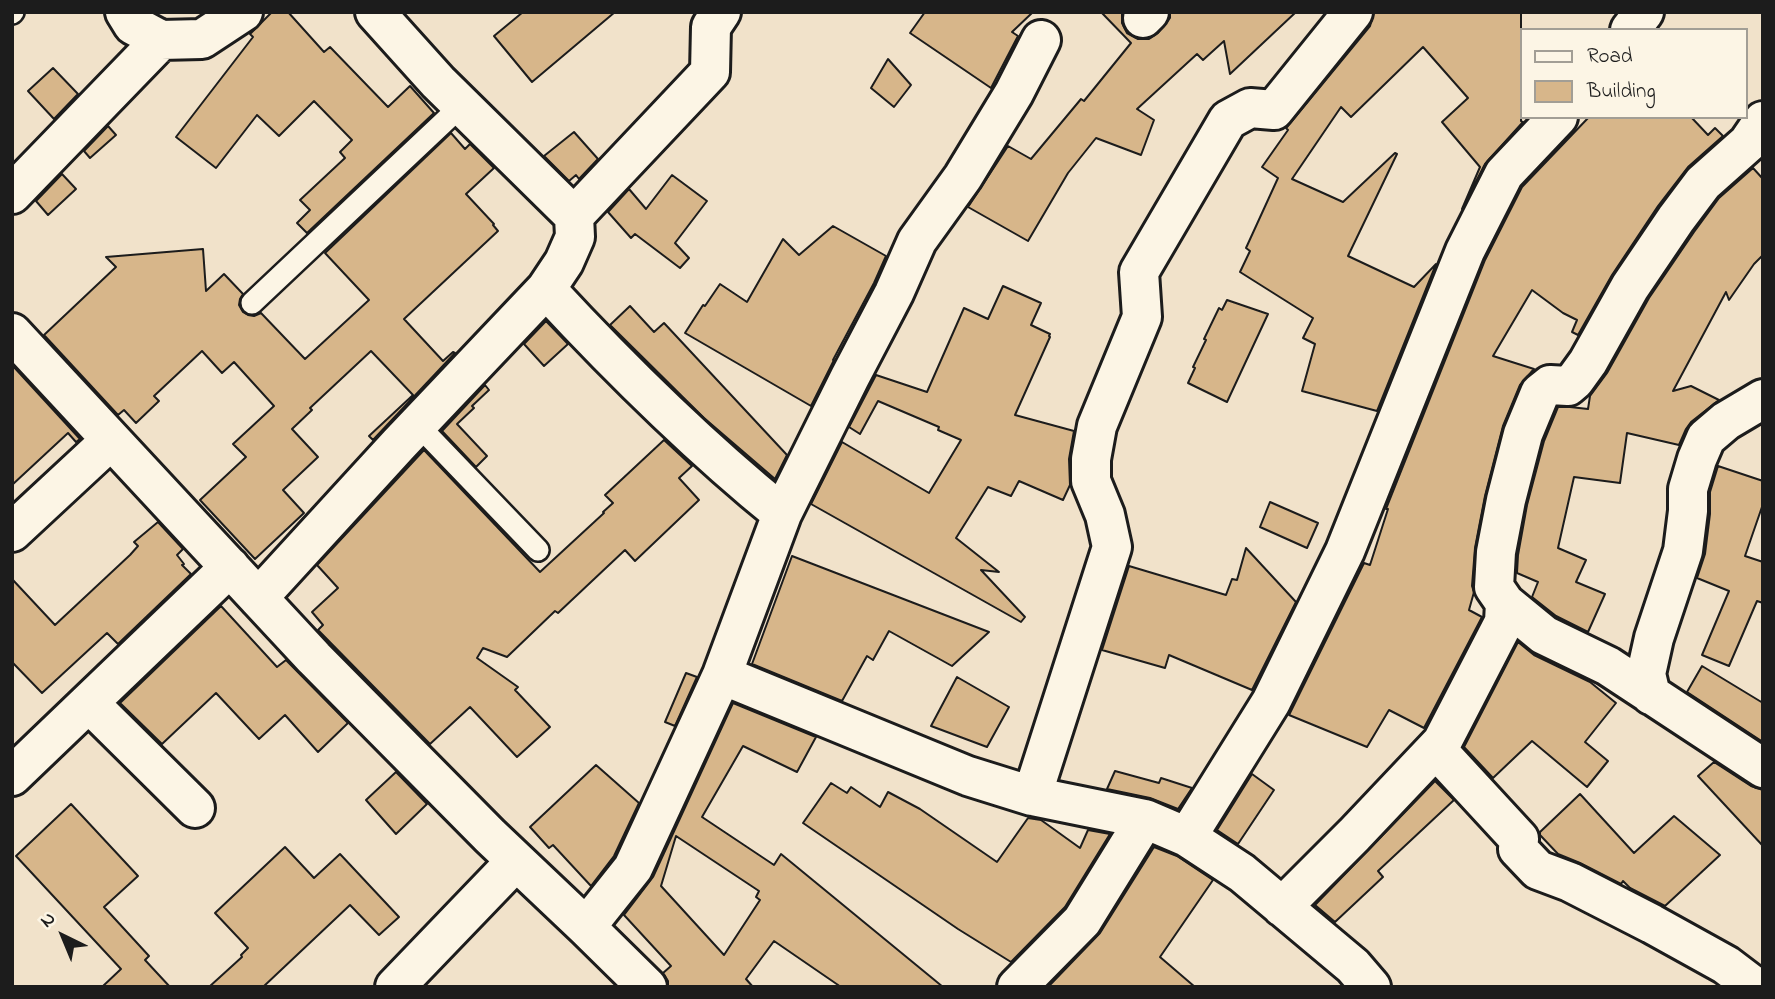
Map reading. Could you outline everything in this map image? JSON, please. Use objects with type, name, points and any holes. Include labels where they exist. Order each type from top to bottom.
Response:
[{"type":"street","points":[[125,12],[133,25],[161,40],[202,39],[243,12]]},
{"type":"street","points":[[258,598],[417,424],[546,289],[564,262],[575,237],[574,216],[438,82],[375,12]]},
{"type":"street","points":[[574,216],[710,72],[711,27],[720,12]]},
{"type":"street","points":[[1032,796],[1112,547],[1105,515],[1091,481],[1091,459],[1097,426],[1142,317],[1139,272],[1228,120],[1250,108],[1274,110],[1353,12]]},
{"type":"street","points":[[1632,28],[1644,12]]},
{"type":"street","points":[[12,194],[161,40]]},
{"type":"street","points":[[586,926],[633,868],[722,675],[782,514],[894,293],[917,241],[963,177],[1014,93],[1041,40]]},
{"type":"street","points":[[1187,837],[1271,702],[1345,551],[1465,251],[1504,174],[1556,119]]},
{"type":"street","points":[[1763,121],[1748,143],[1703,183],[1676,219],[1630,287],[1575,380],[1568,386],[1550,385],[1540,393],[1523,434],[1506,500],[1496,552],[1494,587],[1505,603],[1544,635],[1608,666],[1763,768]]},
{"type":"street","points":[[546,289],[667,413],[732,474],[782,514]]},
{"type":"street","points":[[12,333],[314,658],[516,861],[647,987]]},
{"type":"street","points":[[1651,695],[1646,674],[1654,639],[1683,551],[1688,489],[1697,459],[1706,438],[1726,421],[1763,399]]},
{"type":"street","points":[[12,532],[111,440]]},
{"type":"street","points":[[12,776],[230,567]]},
{"type":"street","points":[[1282,907],[1436,749],[1504,622],[1505,603]]},
{"type":"street","points":[[722,675],[968,776],[1032,796],[1145,819],[1187,837],[1242,873],[1353,966],[1371,987]]},
{"type":"street","points":[[89,703],[195,808]]},
{"type":"street","points":[[1436,749],[1519,839],[1518,849],[1538,870],[1570,882],[1652,924],[1726,965],[1755,987]]},
{"type":"street","points":[[1017,987],[1082,921],[1145,819]]},
{"type":"street","points":[[395,987],[516,861]]},
{"type":"lane","points":[[252,303],[462,104]]},
{"type":"lane","points":[[417,424],[538,550]]},
{"type":"building","points":[[272,12],[288,12],[324,52],[330,47],[388,107],[410,86],[434,113],[307,233],[297,223],[310,210],[300,200],[345,158],[340,152],[352,140],[314,101],[279,136],[257,115],[216,168],[176,137],[253,37],[250,34]]},
{"type":"building","points":[[523,12],[615,12],[532,82],[494,36]]},
{"type":"building","points":[[925,12],[1033,12],[1012,32],[1018,36],[991,88],[910,33]]},
{"type":"building","points":[[1101,12],[1122,12],[1122,23],[1127,33],[1138,39],[1149,39],[1158,33],[1170,18],[1170,12],[1296,12],[1230,74],[1224,41],[1203,60],[1197,54],[1137,109],[1154,120],[1141,155],[1096,138],[1068,173],[1028,241],[968,207],[1008,146],[1031,159],[1081,99],[1084,101],[1131,43]]},
{"type":"building","points":[[1374,12],[1521,12],[1520,119],[1523,122],[1485,164],[1462,209],[1480,167],[1442,122],[1468,98],[1423,47],[1351,117],[1341,107],[1292,179],[1343,202],[1397,154],[1348,256],[1414,287],[1436,264],[1377,411],[1302,391],[1315,344],[1303,338],[1313,318],[1240,272],[1250,251],[1246,248],[1278,178],[1262,167],[1288,130],[1286,128],[1370,26]]},
{"type":"building","points":[[888,59],[911,85],[894,107],[871,88]]},
{"type":"building","points":[[53,68],[78,94],[54,119],[28,91]]},
{"type":"building","points":[[1587,119],[1693,119],[1708,135],[1715,128],[1723,136],[1688,167],[1658,206],[1612,275],[1578,335],[1572,332],[1577,320],[1532,290],[1493,356],[1534,369],[1520,385],[1503,426],[1485,496],[1475,548],[1472,586],[1474,592],[1469,610],[1482,617],[1424,728],[1389,710],[1367,747],[1289,715],[1364,563],[1370,565],[1386,509],[1485,260],[1522,187]]},
{"type":"building","points":[[108,126],[116,135],[90,158],[84,151]]},
{"type":"building","points":[[574,132],[598,159],[579,179],[576,175],[569,181],[544,156]]},
{"type":"building","points":[[451,133],[465,149],[470,144],[494,168],[466,194],[498,231],[404,319],[443,361],[455,353],[373,440],[369,436],[413,395],[371,351],[310,408],[312,410],[292,429],[318,457],[283,490],[304,513],[255,559],[200,500],[246,457],[233,444],[274,406],[234,362],[222,373],[202,351],[154,396],[159,401],[136,423],[124,410],[118,415],[44,335],[116,267],[106,257],[203,249],[206,291],[224,274],[243,294],[239,305],[243,312],[254,316],[261,313],[305,359],[369,300],[325,253]]},
{"type":"building","points":[[1753,168],[1763,179],[1763,255],[1729,300],[1726,292],[1673,391],[1691,386],[1719,400],[1691,422],[1679,445],[1627,433],[1620,483],[1574,477],[1558,548],[1586,560],[1576,582],[1605,594],[1588,632],[1556,616],[1532,597],[1538,582],[1517,573],[1527,505],[1544,441],[1558,407],[1588,409],[1590,396],[1607,373],[1649,298],[1694,232],[1719,198]]},
{"type":"building","points":[[62,174],[76,189],[48,215],[36,201]]},
{"type":"building","points":[[672,175],[707,201],[675,243],[689,258],[680,268],[635,234],[631,238],[608,212],[629,189],[646,209]]},
{"type":"building","points":[[833,226],[886,256],[811,406],[685,333],[720,284],[747,302],[783,239],[799,255]]},
{"type":"building","points":[[1003,286],[1041,303],[1031,325],[1050,334],[1015,415],[1074,431],[1069,459],[1070,485],[1063,500],[1019,481],[1011,496],[988,487],[956,538],[999,572],[981,570],[1025,617],[1021,622],[811,504],[842,442],[929,493],[961,440],[938,430],[939,427],[878,401],[860,434],[849,427],[876,375],[927,392],[964,308],[988,319]]},
{"type":"building","points":[[1227,300],[1268,314],[1227,402],[1188,383],[1206,340],[1204,339],[1219,308],[1222,310]]},
{"type":"building","points":[[630,306],[654,332],[664,323],[787,455],[775,479],[704,418],[610,325]]},
{"type":"building","points":[[546,321],[568,344],[544,366],[524,344]]},
{"type":"building","points":[[12,365],[80,439],[76,442],[68,433],[12,485]]},
{"type":"building","points":[[485,385],[489,390],[457,424],[487,456],[476,467],[442,431]]},
{"type":"building","points":[[664,440],[692,466],[679,478],[699,500],[635,561],[625,550],[507,657],[483,648],[477,658],[518,687],[515,690],[550,727],[517,757],[470,707],[430,744],[318,630],[323,625],[312,612],[338,588],[317,565],[424,450],[540,572],[604,513],[613,503],[605,495]]},
{"type":"building","points":[[1718,466],[1763,481],[1763,504],[1745,556],[1763,562],[1763,603],[1757,601],[1729,666],[1702,655],[1729,591],[1697,578],[1705,554],[1710,492]]},
{"type":"building","points":[[1270,502],[1318,523],[1307,548],[1260,527]]},
{"type":"building","points":[[158,522],[183,549],[177,555],[191,574],[118,644],[107,633],[42,693],[12,662],[12,579],[55,625],[130,555],[138,546],[134,542]]},
{"type":"building","points":[[1246,548],[1296,602],[1252,690],[1169,655],[1165,668],[1102,650],[1129,566],[1226,595],[1232,579],[1237,580]]},
{"type":"building","points":[[792,556],[989,632],[952,666],[889,631],[873,660],[867,656],[842,701],[752,664]]},
{"type":"building","points":[[221,606],[277,667],[286,660],[348,723],[318,752],[285,715],[259,739],[216,693],[162,744],[120,703]]},
{"type":"building","points":[[1518,642],[1534,655],[1590,682],[1616,703],[1585,742],[1608,761],[1587,787],[1532,741],[1493,778],[1464,747]]},
{"type":"building","points":[[1702,666],[1763,703],[1763,742],[1687,692]]},
{"type":"building","points":[[686,673],[697,677],[675,726],[665,722]]},
{"type":"building","points":[[957,677],[1009,707],[987,747],[931,726]]},
{"type":"building","points":[[733,703],[816,737],[797,772],[743,746],[702,817],[774,865],[781,854],[943,987],[841,987],[774,941],[746,979],[753,987],[668,987],[663,973],[671,966],[624,915],[653,877]],"holes":[[[676,836],[759,891],[756,897],[760,900],[724,955],[661,886]]]},
{"type":"building","points":[[1714,762],[1751,786],[1763,790],[1763,846],[1698,776]]},
{"type":"building","points":[[596,765],[639,803],[614,856],[591,886],[553,845],[549,848],[530,827]]},
{"type":"building","points":[[1115,771],[1159,783],[1161,778],[1192,788],[1178,809],[1150,798],[1107,789]]},
{"type":"building","points":[[396,772],[427,804],[396,834],[366,800]]},
{"type":"building","points":[[1252,774],[1274,790],[1238,844],[1217,830]]},
{"type":"building","points":[[1435,781],[1454,800],[1378,871],[1383,877],[1335,922],[1315,905]]},
{"type":"building","points":[[831,783],[847,793],[851,787],[880,807],[888,792],[920,809],[997,862],[1028,818],[1041,820],[1080,848],[1088,830],[1110,834],[1065,907],[1011,962],[803,823]]},
{"type":"building","points":[[1580,794],[1634,853],[1674,816],[1720,855],[1665,906],[1630,888],[1623,881],[1621,884],[1558,854],[1540,835]]},
{"type":"building","points":[[71,804],[138,876],[104,907],[149,956],[145,960],[170,987],[102,987],[121,969],[16,856]]},
{"type":"building","points":[[285,847],[314,878],[340,854],[399,917],[379,935],[350,905],[263,987],[209,987],[242,957],[248,948],[215,913]]},
{"type":"building","points":[[1154,847],[1177,856],[1213,880],[1160,957],[1195,987],[1048,987],[1100,933]]}]
